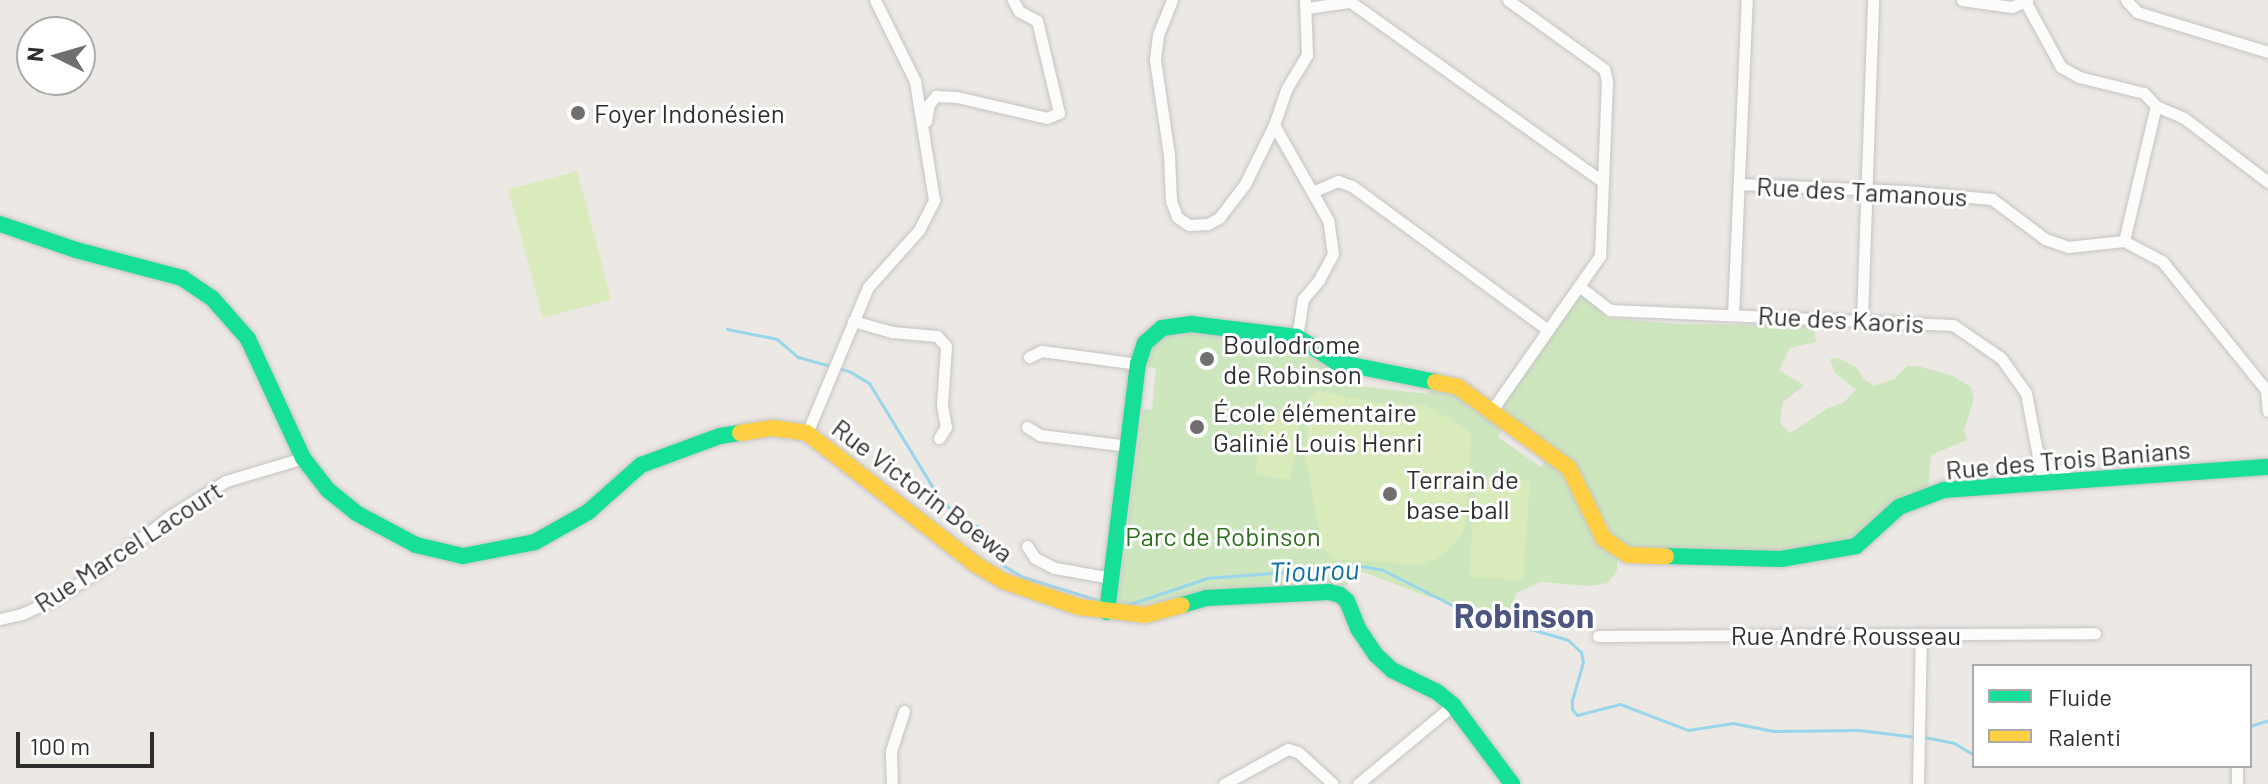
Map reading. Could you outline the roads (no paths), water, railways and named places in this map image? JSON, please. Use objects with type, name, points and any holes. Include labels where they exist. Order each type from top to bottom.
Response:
[{"type":"street","points":[[807,433],[868,287],[919,230],[934,200],[915,81],[875,0]]},
{"type":"street","points":[[923,134],[929,104],[936,96],[957,97],[1047,118],[1059,113],[1037,21],[1019,11],[1013,0]]},
{"type":"street","points":[[1172,0],[1158,35],[1155,60],[1169,155],[1171,201],[1177,217],[1189,225],[1208,224],[1219,218],[1245,184],[1274,125],[1287,88],[1307,55],[1306,4],[1348,1],[1603,182]]},
{"type":"street","points":[[1492,410],[1600,256],[1607,81],[1604,69],[1508,0]]},
{"type":"street","points":[[1733,315],[1747,0]]},
{"type":"street","points":[[1862,319],[1873,0]]},
{"type":"street","points":[[1962,0],[2012,7],[2027,1],[2061,67],[2079,77],[2144,93],[2156,106],[2184,118],[2268,182]]},
{"type":"street","points":[[2126,0],[2137,12],[2268,52]]},
{"type":"street","points":[[2156,106],[2124,241],[2162,261],[2266,390],[2268,411]]},
{"type":"street","points":[[1274,125],[1328,220],[1333,254],[1319,280],[1303,299],[1297,337]]},
{"type":"street","points":[[1312,192],[1338,181],[1352,186],[1548,330]]},
{"type":"street","name":"Rue des Tamanous","points":[[1739,184],[1866,189],[1992,199],[2045,239],[2068,247],[2124,241]]},
{"type":"street","name":"Rue Victorin Boewa","points":[[0,224],[76,250],[182,278],[212,298],[248,339],[303,458],[328,490],[356,513],[416,545],[463,556],[535,542],[588,512],[641,465],[720,436],[773,428],[807,433],[975,564],[1003,581],[1145,615],[1206,598],[1329,592],[1347,601],[1359,630],[1376,655],[1392,670],[1437,692],[1453,705],[1512,784]]},
{"type":"street","name":"Rue des Kaoris","points":[[1579,286],[1610,310],[1953,325],[1978,338],[2001,358],[2026,393],[2043,483]]},
{"type":"street","points":[[853,321],[892,332],[937,336],[946,346],[942,405],[946,427],[939,438]]},
{"type":"street","name":"Rue des Trois Banians","points":[[1108,605],[1138,364],[1145,343],[1162,328],[1191,324],[1297,337],[1336,362],[1458,387],[1569,468],[1604,539],[1628,555],[1781,559],[1856,546],[1899,507],[1944,490],[2268,467]]},
{"type":"street","points":[[1029,357],[1042,351],[1138,364]]},
{"type":"street","points":[[1027,427],[1040,435],[1128,446]]},
{"type":"street","points":[[2036,448],[2045,462],[2076,481]]},
{"type":"street","name":"Rue Marcel Lacourt","points":[[0,619],[32,610],[87,578],[170,516],[226,481],[303,458]]},
{"type":"street","points":[[1027,546],[1035,558],[1055,568],[1111,578]]},
{"type":"street","name":"Rue André Rousseau","points":[[1598,636],[2095,633]]},
{"type":"street","points":[[1918,784],[1921,634]]},
{"type":"street","points":[[1358,784],[1453,705]]},
{"type":"street","points":[[892,784],[891,751],[904,711]]},
{"type":"street","points":[[1224,784],[1288,749],[1298,752],[1333,784]]},
{"type":"waterway","name":"Tiourou","points":[[727,329],[777,339],[798,357],[849,371],[869,383],[935,491],[950,509],[989,534],[1001,564],[1023,577],[1101,601]]},
{"type":"waterway","name":"Tiourou","points":[[1127,605],[1207,578],[1361,566],[1383,570],[1456,607],[1568,640],[1581,652],[1583,662],[1572,700],[1572,709],[1577,715],[1620,704],[1688,730],[1733,723],[1773,731],[1859,730],[1916,737]]},
{"type":"waterway","name":"Tiourou","points":[[2252,725],[2268,720]]},
{"type":"waterway","name":"Tiourou","points":[[1924,737],[1954,743],[1972,754]]},
{"type":"place","name":"Foyer Indonésien","points":[[578,113]]},
{"type":"place","name":"Boulodrome de Robinson","points":[[1207,359]]},
{"type":"place","name":"École élémentaire Galinié Louis Henri","points":[[1197,427]]},
{"type":"place","name":"Terrain de base-ball","points":[[1390,494]]},
{"type":"district","name":"Robinson","points":[[1524,615]]},
{"type":"park label","name":"Parc de Robinson","points":[[1223,536]]}]
